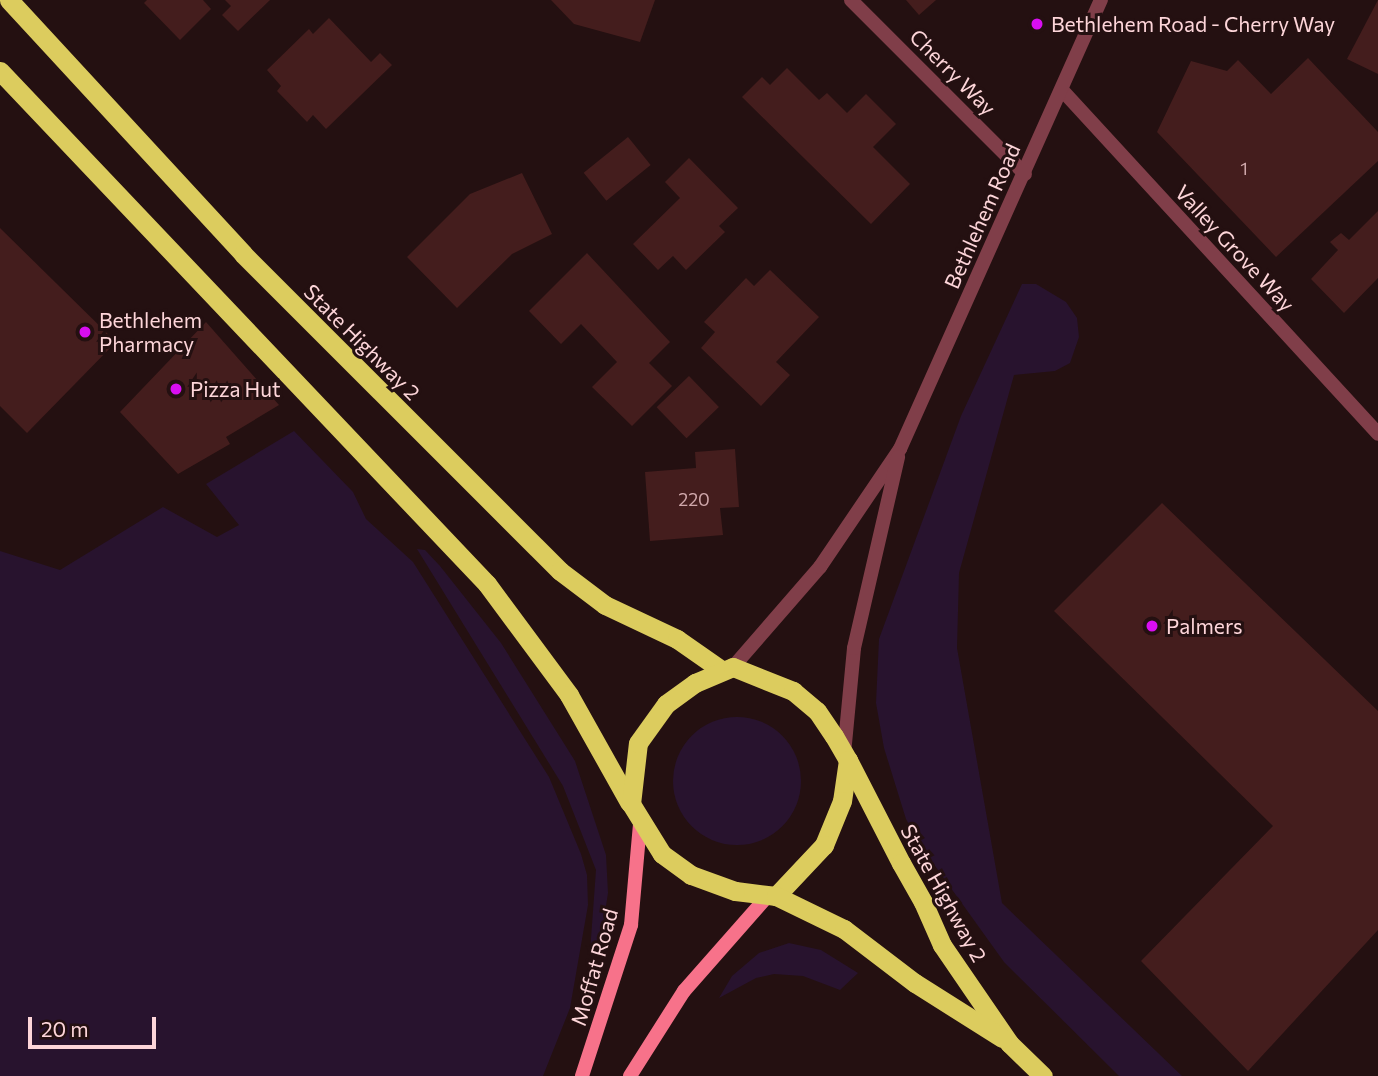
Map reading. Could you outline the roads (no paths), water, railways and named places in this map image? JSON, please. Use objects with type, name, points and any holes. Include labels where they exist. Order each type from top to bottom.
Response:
[{"type":"highway","name":"State Highway 2","points":[[9,0],[243,254],[560,571],[605,605],[677,639],[727,668]]},
{"type":"highway","points":[[0,71],[487,584],[569,695],[631,804],[640,825],[662,854],[691,875],[771,897],[824,845],[842,802],[846,757],[817,710],[793,691],[727,668],[666,704],[646,728],[635,758],[631,804]]},
{"type":"highway","name":"State Highway 2","points":[[846,757],[942,945],[1009,1043],[1043,1076]]},
{"type":"highway","name":"State Highway 2","points":[[771,897],[844,929],[915,983],[1009,1043]]},
{"type":"main road","name":"Moffat Road","points":[[582,1076],[631,925],[640,825]]},
{"type":"main road","points":[[630,1076],[684,991],[771,897]]},
{"type":"street","name":"Cherry Way","points":[[851,0],[1025,174]]},
{"type":"street","name":"Bethlehem Road","points":[[727,668],[820,567],[900,449],[1101,0]]},
{"type":"street","name":"Valley Grove Way","points":[[1062,90],[1378,434]]},
{"type":"street","name":"Bethlehem Road","points":[[846,757],[854,648],[900,449]]},
{"type":"place","name":"Bethlehem Road - Cherry Way","points":[[1037,24]]},
{"type":"place","name":"Bethlehem Pharmacy","points":[[85,332]]},
{"type":"place","name":"Pizza Hut","points":[[176,389]]},
{"type":"place","name":"Palmers","points":[[1152,626]]}]
